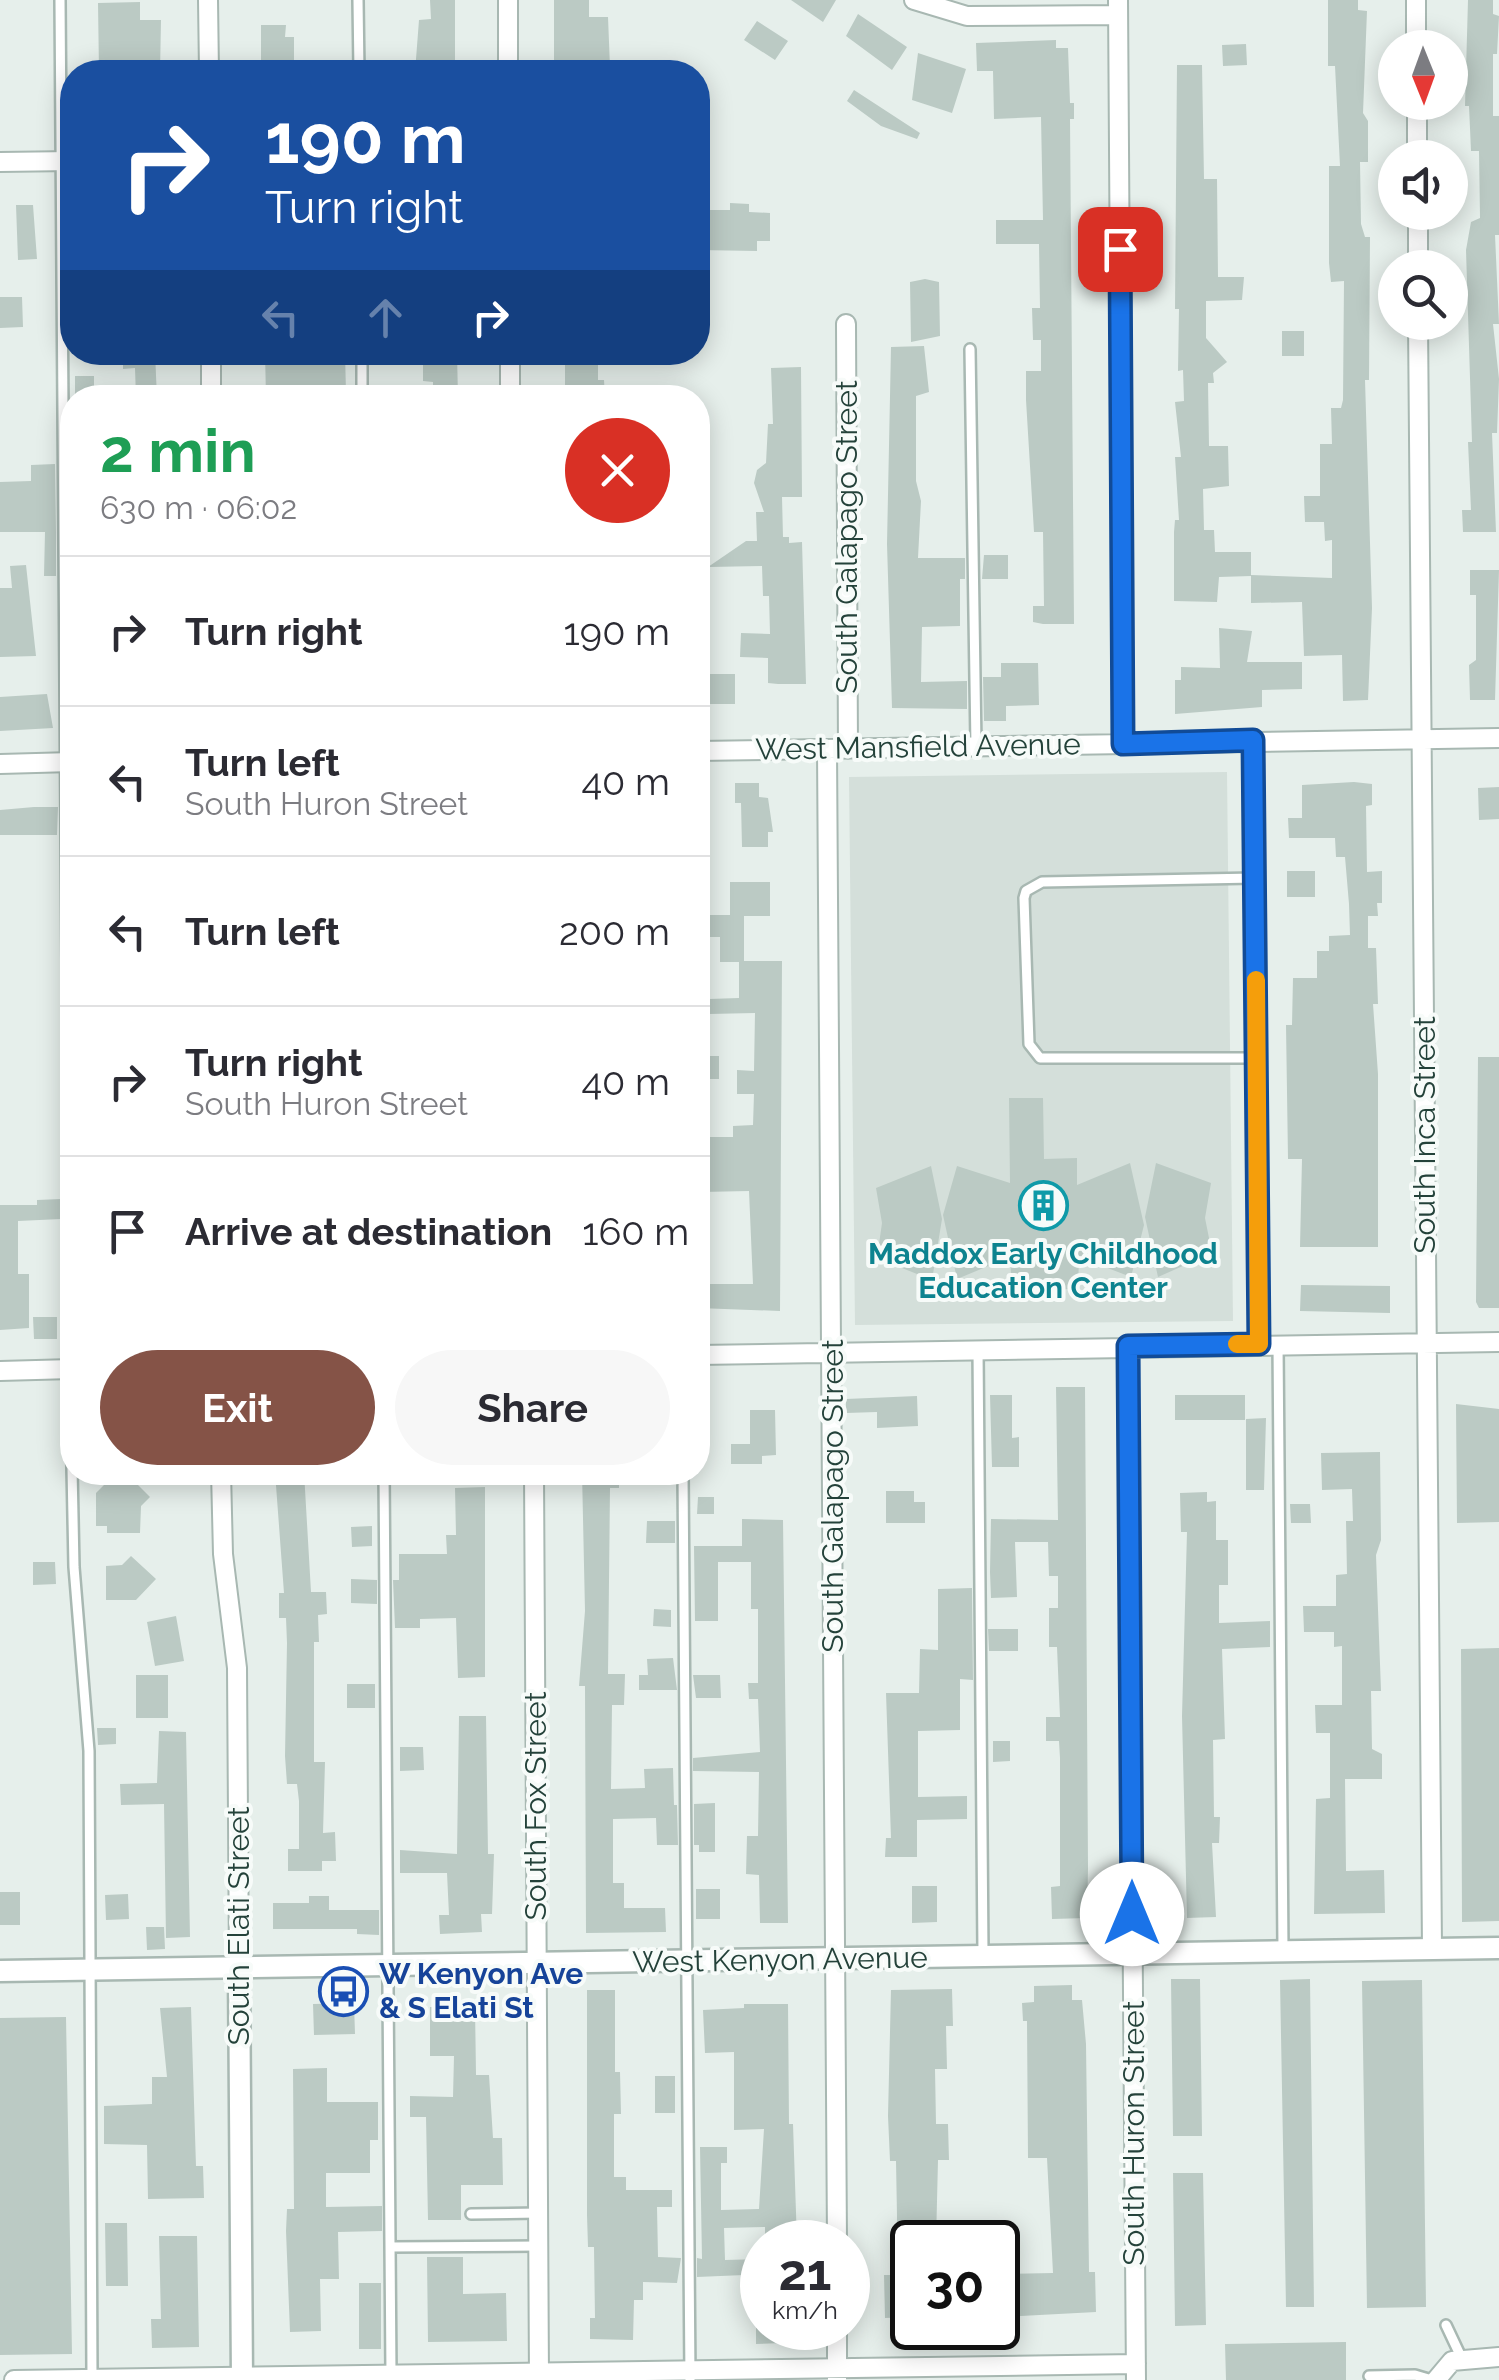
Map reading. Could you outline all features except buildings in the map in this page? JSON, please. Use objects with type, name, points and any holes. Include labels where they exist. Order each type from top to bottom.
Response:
[{"type":"street","points":[[208,0],[209,60]]},
{"type":"street","points":[[508,0],[508,60]]},
{"type":"street","points":[[914,0],[966,16],[1118,7],[1123,744]]},
{"type":"street","points":[[1416,0],[1416,30]]},
{"type":"street","points":[[0,162],[60,161]]},
{"type":"street","name":"South Galapago Street","points":[[846,324],[848,749]]},
{"type":"street","name":"South Inca Street","points":[[1418,340],[1432,1948]]},
{"type":"street","name":"West Mansfield Avenue","points":[[710,751],[1499,738]]},
{"type":"street","points":[[1253,740],[1256,1058],[1268,1344]]},
{"type":"street","name":"South Galapago Street","points":[[827,749],[837,2220]]},
{"type":"street","points":[[0,764],[60,762]]},
{"type":"street","points":[[710,1355],[1499,1342]]},
{"type":"street","name":"South Huron Street","points":[[1128,1346],[1136,2372]]},
{"type":"street","points":[[0,1371],[60,1369]]},
{"type":"street","name":"South Elati Street","points":[[221,1485],[223,1554],[237,1668],[242,2378]]},
{"type":"street","name":"South Fox Street","points":[[534,1485],[540,2376]]},
{"type":"street","name":"West Kenyon Avenue","points":[[0,1971],[1499,1948]]},
{"type":"street","points":[[1444,2371],[1499,2356]]},
{"type":"street","points":[[14,2380],[392,2374],[1136,2372]]},
{"type":"lane","points":[[60,0],[63,60]]},
{"type":"lane","points":[[358,0],[359,60]]},
{"type":"lane","points":[[970,348],[976,746]]},
{"type":"lane","points":[[1255,878],[1042,882],[1026,892],[1024,898],[1029,1044],[1040,1058],[1256,1058]]},
{"type":"lane","points":[[1268,1344],[1283,1950]]},
{"type":"lane","points":[[978,1349],[983,1956]]},
{"type":"lane","points":[[73,1485],[74,1566],[89,1751],[92,2378]]},
{"type":"lane","points":[[384,1485],[392,2374]]},
{"type":"lane","points":[[683,1485],[690,2375]]},
{"type":"lane","points":[[471,2214],[538,2213]]},
{"type":"lane","points":[[390,2246],[539,2246]]},
{"type":"lane","points":[[1370,2376],[1444,2371],[1446,2326]]},
{"type":"shaded area","points":[[1227,772],[1233,1321],[855,1325],[849,777]]},
{"type":"slow traffic","points":[[1237,1344],[1259,1344],[1256,980]]},
{"type":"place","name":"Maddox Early Childhood Education Center","points":[[1043,1205]]},
{"type":"place","name":"W Kenyon Ave & S Elati St","points":[[344,1991]]},
{"type":"route","points":[[1120,249],[1123,744],[1253,740],[1259,1344],[1128,1346],[1132,1914]]}]
